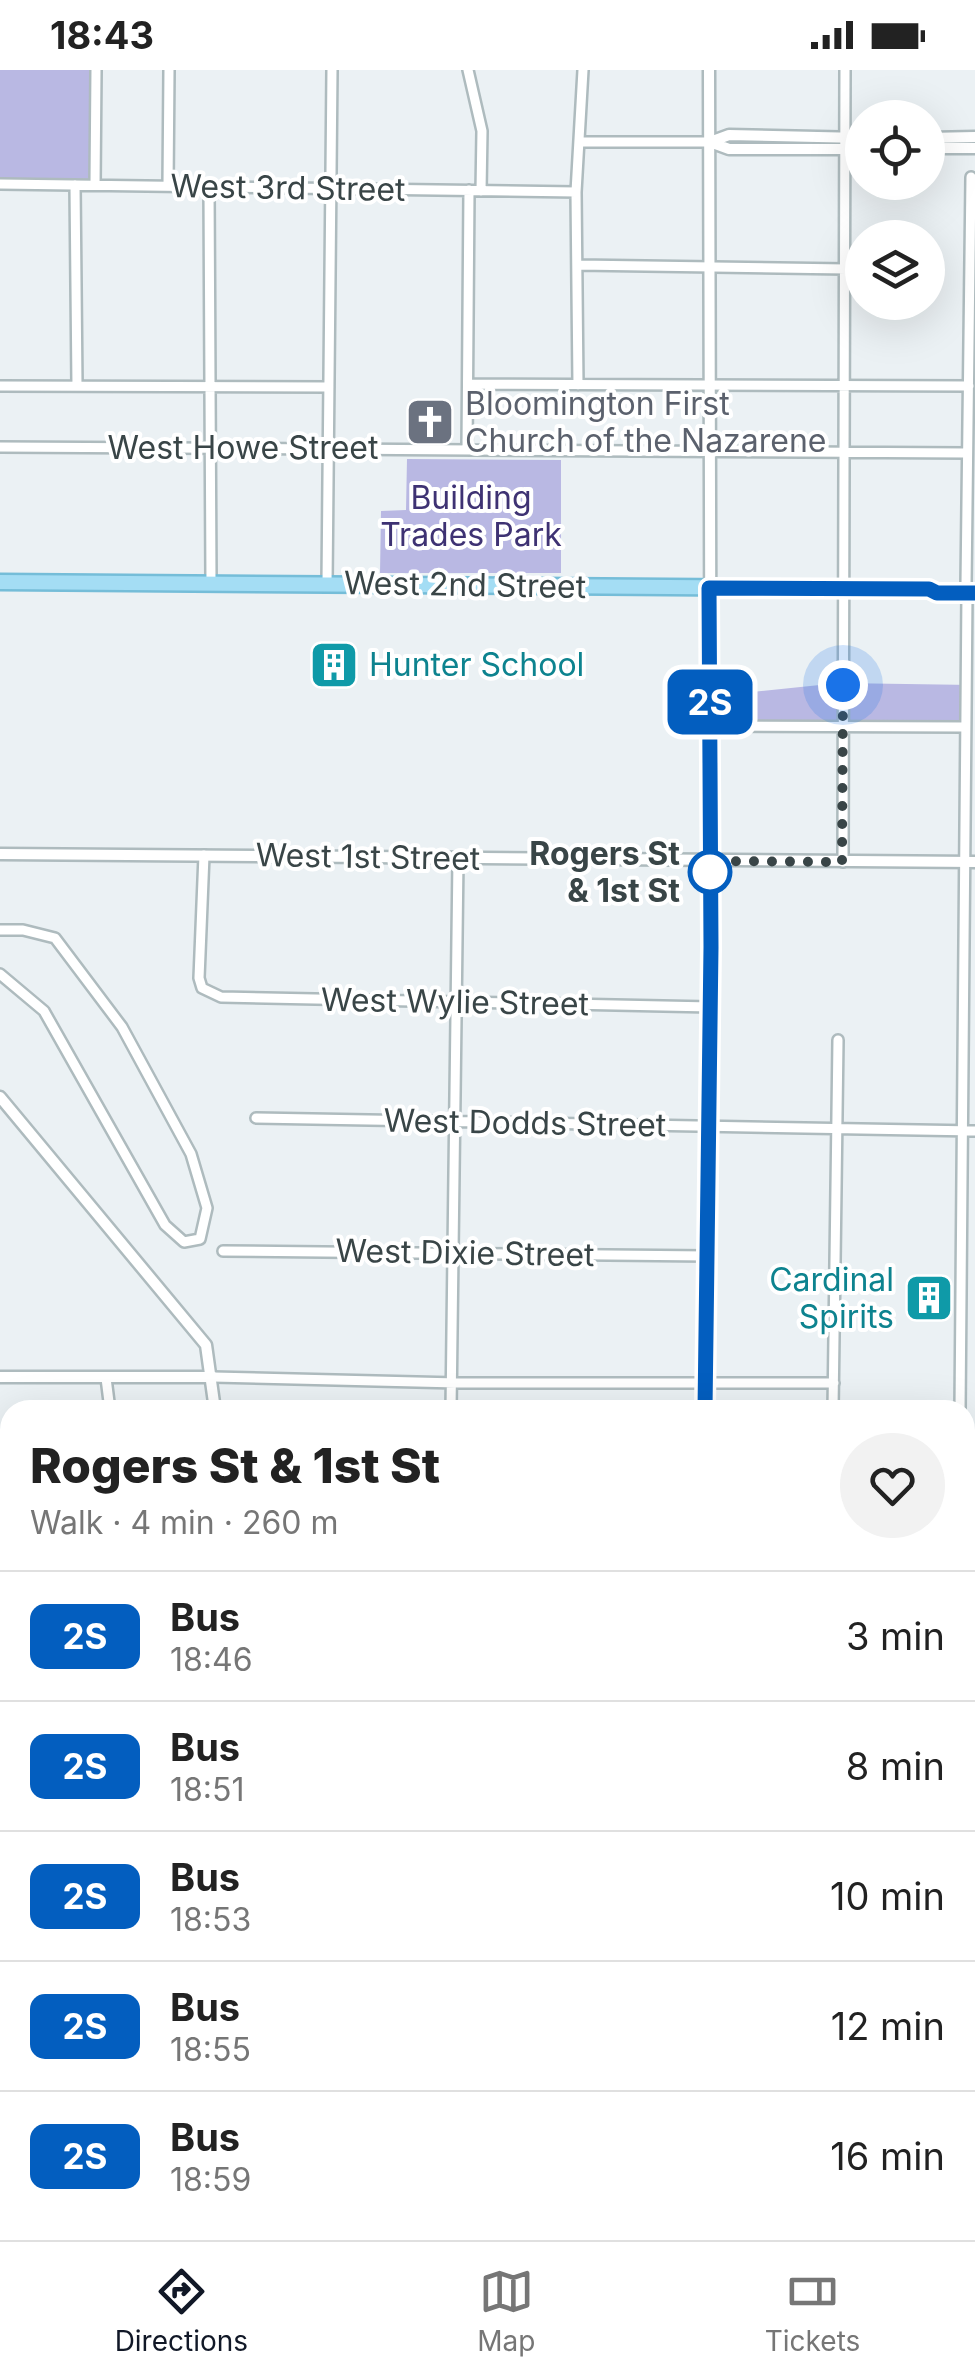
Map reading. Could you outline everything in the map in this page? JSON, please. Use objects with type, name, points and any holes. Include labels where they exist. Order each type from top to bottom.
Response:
[{"type":"main road","name":"West 2nd Street","points":[[0,582],[845,588],[929,589],[937,593],[971,589]]},
{"type":"street","points":[[95,185],[96,70]]},
{"type":"street","points":[[168,186],[169,70]]},
{"type":"street","points":[[327,584],[332,70]]},
{"type":"street","points":[[468,70],[482,132],[481,190]]},
{"type":"street","points":[[578,386],[576,192],[583,70]]},
{"type":"street","points":[[706,1400],[711,1007],[709,70]]},
{"type":"street","points":[[845,70],[845,100]]},
{"type":"street","points":[[580,142],[710,142],[727,136],[845,143]]},
{"type":"street","points":[[945,138],[975,137]]},
{"type":"street","points":[[945,148],[975,148]]},
{"type":"street","points":[[962,1400],[966,1383],[963,1130],[970,862],[965,727],[971,589],[966,453],[972,178]]},
{"type":"street","name":"West 3rd Street","points":[[0,184],[576,192]]},
{"type":"street","points":[[74,184],[77,386]]},
{"type":"street","points":[[209,186],[211,583]]},
{"type":"street","points":[[467,450],[469,190]]},
{"type":"street","points":[[578,265],[845,269]]},
{"type":"street","points":[[842,862],[846,320]]},
{"type":"street","points":[[468,384],[969,386]]},
{"type":"street","points":[[0,386],[329,388]]},
{"type":"street","name":"West Howe Street","points":[[0,447],[966,453]]},
{"type":"street","points":[[710,726],[965,727]]},
{"type":"street","name":"West 1st Street","points":[[0,854],[970,862]]},
{"type":"street","name":"West Wylie Street","points":[[204,855],[199,978],[202,988],[221,997],[711,1007]]},
{"type":"street","points":[[452,1400],[458,859]]},
{"type":"street","points":[[0,930],[23,930],[55,938],[122,1027],[191,1154],[207,1208],[200,1238],[184,1242],[165,1225],[44,1011],[0,974]]},
{"type":"street","points":[[833,1400],[838,1040]]},
{"type":"street","points":[[0,1097],[206,1345],[215,1400]]},
{"type":"street","name":"West Dodds Street","points":[[256,1118],[975,1130]]},
{"type":"street","name":"West Dixie Street","points":[[223,1251],[708,1256]]},
{"type":"street","points":[[0,1378],[213,1377],[706,1386],[834,1383]]},
{"type":"street","points":[[106,1378],[109,1400]]},
{"type":"green space","points":[[0,70],[95,70],[94,179],[0,178]]},
{"type":"green space","name":"Building Trades Park","points":[[407,459],[561,460],[561,573],[380,573],[381,511],[406,510]]},
{"type":"green space","points":[[839,683],[973,685],[972,727],[713,726],[713,696]]},
{"type":"bus line","name":"2S","points":[[705,1400],[711,947],[709,588],[929,589],[937,593],[975,593]]},
{"type":"place","name":"Bloomington First Church of the Nazarene","points":[[430,422]]},
{"type":"place","name":"Hunter School","points":[[334,665]]},
{"type":"place","name":"Rogers St & 1st St","points":[[710,872]]},
{"type":"place","name":"Cardinal Spirits","points":[[929,1298]]},
{"type":"route","points":[[710,872],[711,861],[842,862],[843,685]]}]
